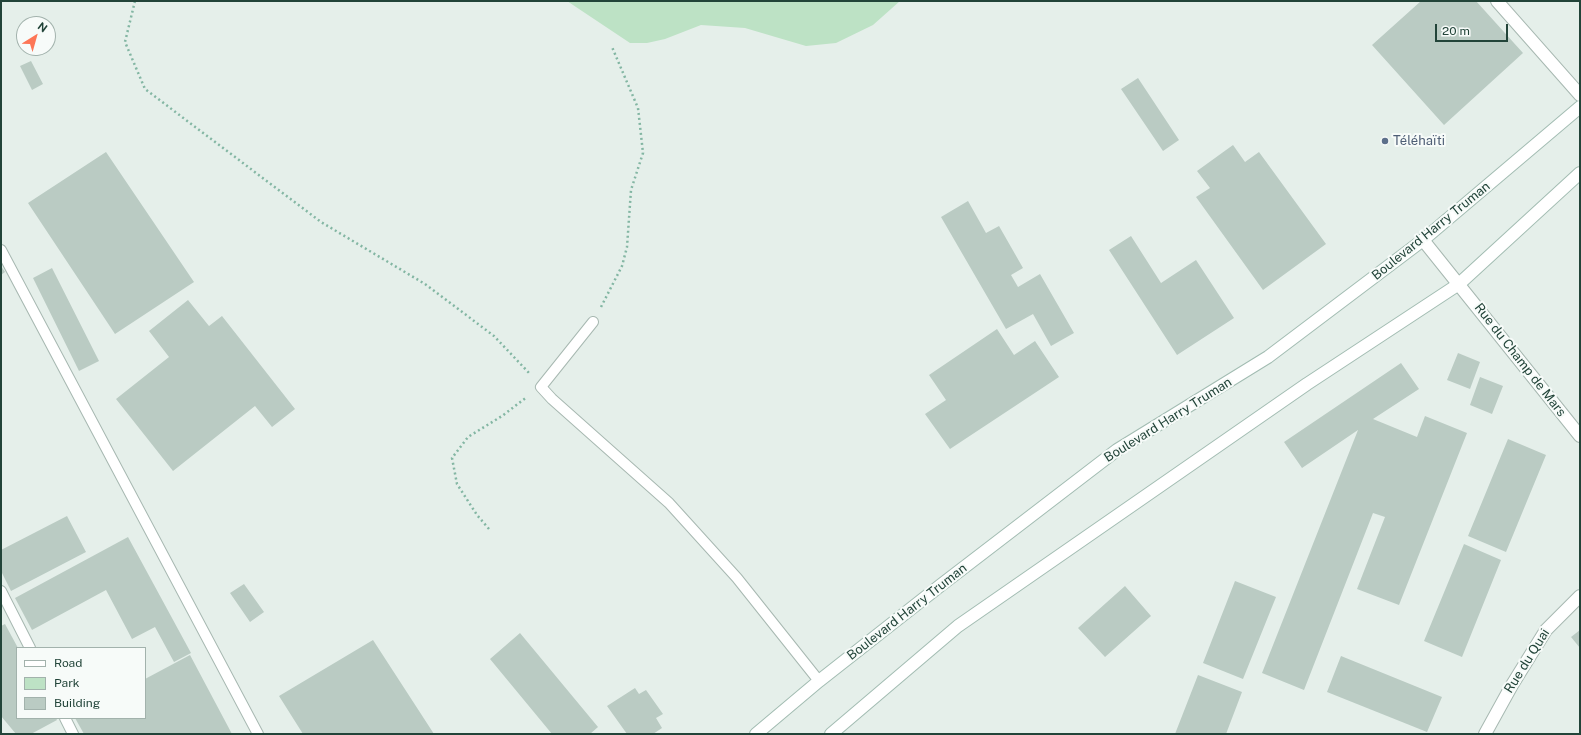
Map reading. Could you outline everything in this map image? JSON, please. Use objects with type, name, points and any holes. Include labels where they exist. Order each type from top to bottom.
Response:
[{"type":"main road","points":[[1497,1],[1580,95]]},
{"type":"main road","name":"Boulevard Harry Truman","points":[[756,734],[819,681],[941,585],[1117,450],[1268,357],[1423,240],[1580,107]]},
{"type":"main road","points":[[831,734],[958,626],[1307,384],[1459,284],[1580,173]]},
{"type":"main road","name":"Rue du Champ de Mars","points":[[1423,240],[1580,436]]},
{"type":"main road","name":"Rue du Quai","points":[[1485,734],[1512,684],[1546,630],[1580,596]]},
{"type":"lane","points":[[1,250],[258,734]]},
{"type":"lane","points":[[593,322],[541,387],[552,399],[670,503],[737,578],[819,681]]},
{"type":"lane","points":[[1,591],[29,647]]},
{"type":"lane","points":[[66,719],[73,734]]},
{"type":"path","points":[[135,1],[125,42],[145,89],[322,222],[431,289],[494,336],[541,387],[502,416],[468,437],[452,458],[457,484],[477,515],[489,528]]},
{"type":"path","points":[[593,322],[622,266],[627,247],[631,190],[643,153],[638,108],[612,47]]},
{"type":"green space","points":[[567,1],[900,1],[873,25],[836,43],[806,46],[745,28],[701,25],[665,39],[647,43],[630,43]]},
{"type":"building","points":[[1421,1],[1476,1],[1523,53],[1444,125],[1372,45]]},
{"type":"building","points":[[31,61],[43,84],[32,90],[20,66]]},
{"type":"building","points":[[1138,78],[1179,140],[1163,151],[1121,89]]},
{"type":"building","points":[[1233,145],[1245,162],[1259,152],[1326,244],[1263,290],[1196,197],[1210,188],[1197,171]]},
{"type":"building","points":[[106,152],[194,282],[115,334],[28,203]]},
{"type":"building","points":[[968,201],[986,233],[999,226],[1023,268],[1011,275],[1018,287],[1040,274],[1074,333],[1051,346],[1033,314],[1006,329],[941,217]]},
{"type":"building","points":[[1131,236],[1161,283],[1196,260],[1234,318],[1177,355],[1109,250]]},
{"type":"building","points":[[1,266],[5,272],[1,275]]},
{"type":"building","points":[[52,268],[99,361],[79,371],[33,278]]},
{"type":"building","points":[[188,300],[209,326],[222,316],[295,409],[272,427],[255,406],[173,471],[116,399],[169,357],[149,331]]},
{"type":"building","points":[[997,329],[1014,355],[1035,341],[1059,377],[950,449],[925,414],[946,400],[929,375]]},
{"type":"building","points":[[1458,353],[1480,362],[1470,389],[1447,380]]},
{"type":"building","points":[[1401,363],[1419,389],[1373,419],[1417,437],[1425,416],[1467,433],[1399,605],[1357,589],[1385,517],[1373,513],[1304,690],[1262,673],[1358,430],[1302,468],[1284,442]]},
{"type":"building","points":[[1480,377],[1503,386],[1492,414],[1470,405]]},
{"type":"building","points":[[1508,439],[1546,455],[1506,552],[1468,536]]},
{"type":"building","points":[[67,516],[86,552],[11,591],[1,571],[1,550]]},
{"type":"building","points":[[128,537],[191,653],[174,662],[155,627],[132,639],[106,590],[32,630],[15,598]]},
{"type":"building","points":[[1464,544],[1501,560],[1462,657],[1424,641]]},
{"type":"building","points":[[1235,581],[1276,597],[1243,679],[1203,663]]},
{"type":"building","points":[[244,584],[264,612],[250,622],[230,593]]},
{"type":"building","points":[[1125,586],[1151,616],[1105,657],[1078,628]]},
{"type":"building","points":[[5,624],[17,647],[16,647],[16,719],[57,720],[31,734],[16,734],[1,716],[1,626]]},
{"type":"building","points":[[1580,630],[1580,648],[1571,637]]},
{"type":"building","points":[[520,633],[598,727],[590,734],[552,734],[490,659]]},
{"type":"building","points":[[373,640],[434,734],[303,734],[279,696]]},
{"type":"building","points":[[190,655],[232,734],[84,734],[76,719],[146,719],[146,678]]},
{"type":"building","points":[[1341,656],[1442,697],[1427,732],[1327,692]]},
{"type":"building","points":[[1198,675],[1242,692],[1226,734],[1175,734]]},
{"type":"building","points":[[635,688],[639,694],[646,690],[663,714],[656,718],[662,728],[653,734],[627,734],[607,706]]},
{"type":"place","name":"Téléhaïti","points":[[1385,141]]}]
